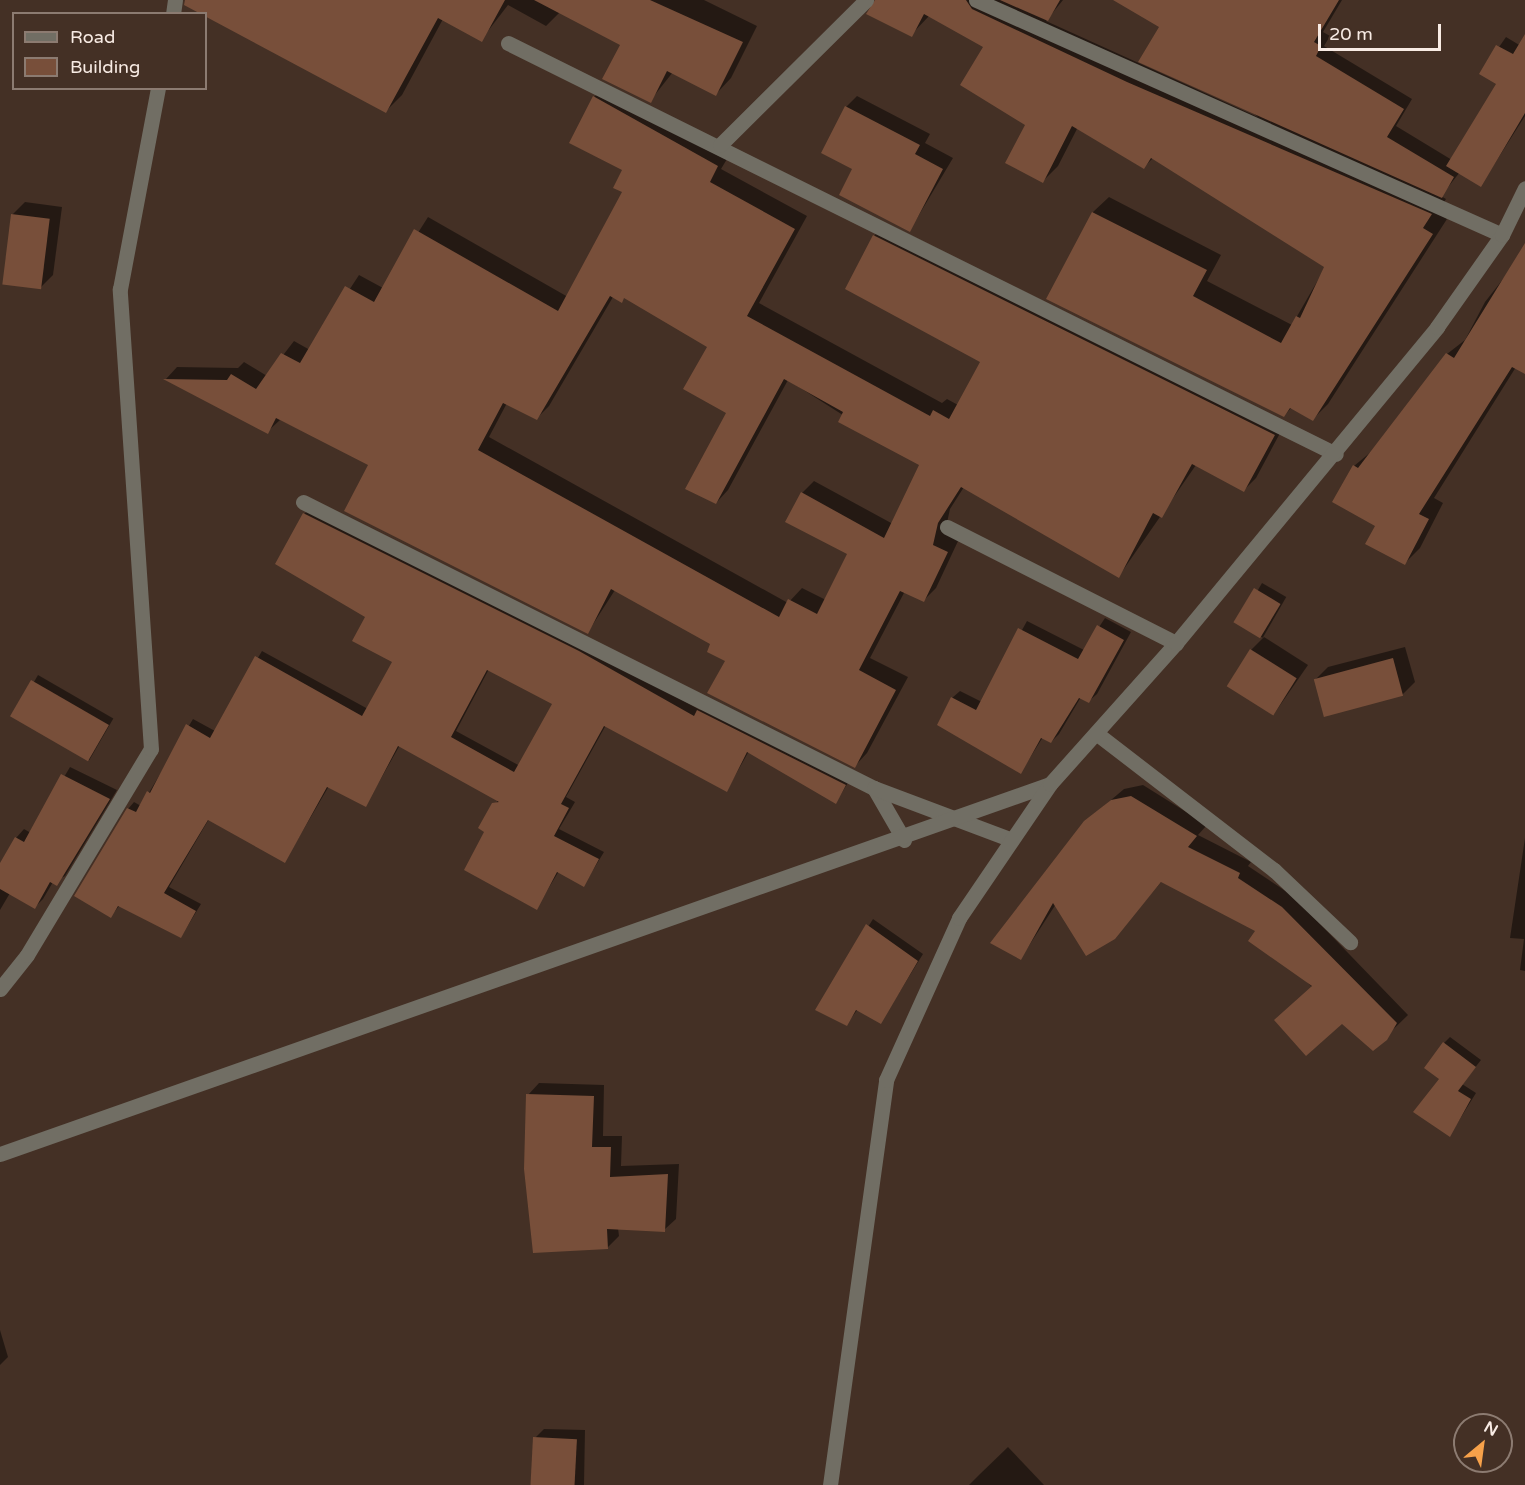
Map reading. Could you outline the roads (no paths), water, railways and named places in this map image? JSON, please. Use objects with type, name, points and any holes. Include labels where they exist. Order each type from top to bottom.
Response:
[{"type":"street","points":[[720,146],[866,0]]},
{"type":"street","points":[[976,0],[1502,235]]},
{"type":"street","points":[[508,43],[720,146],[1336,454]]},
{"type":"street","points":[[0,989],[27,955],[151,749],[120,289],[158,90]]},
{"type":"street","points":[[830,1485],[886,1080],[959,918],[1050,784],[1176,643],[1336,454],[1502,235],[1525,188]]},
{"type":"street","points":[[303,502],[874,788],[962,818],[1012,840]]},
{"type":"street","points":[[947,527],[1176,643]]},
{"type":"street","points":[[1096,733],[1274,870],[1350,942]]},
{"type":"street","points":[[0,1154],[904,840],[1050,784]]},
{"type":"street","points":[[874,788],[904,840]]}]
